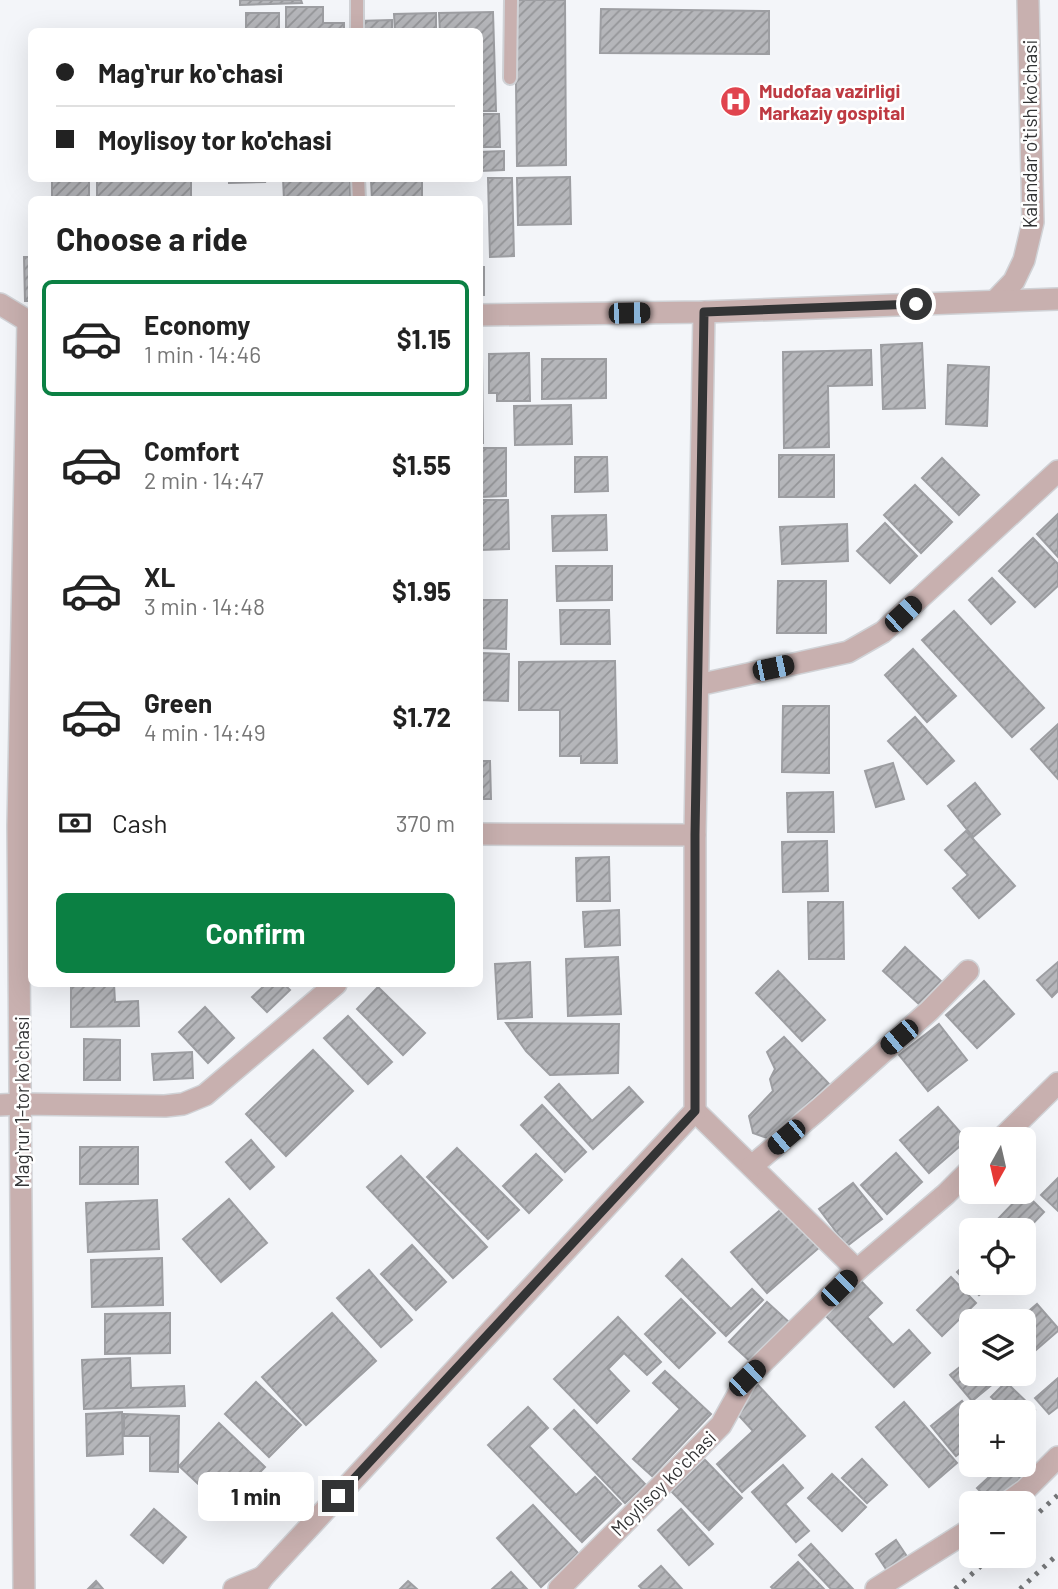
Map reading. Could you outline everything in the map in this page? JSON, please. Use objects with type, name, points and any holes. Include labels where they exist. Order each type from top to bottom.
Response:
[{"type":"street","name":"Kalandar o'tish ko'chasi","points":[[995,300],[1014,281],[1024,260],[1032,222],[1028,0]]},
{"type":"street","points":[[483,315],[704,312],[1058,299]]},
{"type":"street","points":[[0,303],[28,320]]},
{"type":"street","points":[[234,1589],[259,1583],[695,1111],[695,835],[704,312]]},
{"type":"street","name":"Magʻrur 1-tor koʻchasi","points":[[24,1589],[10,1104],[9,826],[28,369]]},
{"type":"street","points":[[698,685],[848,652],[883,632],[1058,471]]},
{"type":"street","points":[[483,834],[695,835]]},
{"type":"street","points":[[752,1166],[929,1011],[968,971]]},
{"type":"street","points":[[10,1104],[183,1104],[205,1095],[332,987]]},
{"type":"street","points":[[1013,1127],[1058,1083]]},
{"type":"street","points":[[695,1111],[857,1270]]},
{"type":"street","name":"Moylisoy koʻchasi","points":[[559,1589],[721,1425],[747,1378],[857,1270],[959,1181]]},
{"type":"street","points":[[1024,1491],[1058,1457]]},
{"type":"street","points":[[876,1589],[959,1537]]},
{"type":"lane","points":[[357,0],[357,28]]},
{"type":"lane","points":[[510,78],[511,0]]},
{"type":"building","points":[[240,0],[301,0],[302,3],[240,5]]},
{"type":"building","points":[[515,0],[565,0],[566,165],[517,166]]},
{"type":"building","points":[[286,7],[323,7],[323,23],[344,23],[344,28],[286,28]]},
{"type":"building","points":[[601,9],[769,11],[769,54],[600,53]]},
{"type":"building","points":[[493,12],[496,111],[483,111],[483,28],[440,28],[439,13]]},
{"type":"building","points":[[246,13],[279,13],[279,28],[246,28]]},
{"type":"building","points":[[436,13],[436,28],[395,28],[394,14]]},
{"type":"building","points":[[392,20],[392,28],[358,28],[358,21]]},
{"type":"building","points":[[483,114],[499,114],[500,147],[483,147]]},
{"type":"building","points":[[504,151],[504,170],[483,171],[483,152]]},
{"type":"building","points":[[570,177],[571,224],[518,225],[517,178]]},
{"type":"building","points":[[488,178],[512,178],[514,256],[490,257]]},
{"type":"building","points":[[52,182],[89,182],[89,196],[52,196]]},
{"type":"building","points":[[97,182],[191,182],[191,196],[97,196]]},
{"type":"building","points":[[283,182],[350,182],[350,196],[284,196]]},
{"type":"building","points":[[371,182],[422,182],[422,196],[372,196]]},
{"type":"building","points":[[24,257],[28,257],[28,301],[25,301]]},
{"type":"building","points":[[922,343],[925,408],[883,409],[881,345]]},
{"type":"building","points":[[871,350],[872,385],[828,386],[829,447],[784,448],[783,352]]},
{"type":"building","points":[[529,353],[530,401],[497,401],[497,393],[489,393],[489,354]]},
{"type":"building","points":[[542,359],[606,359],[606,398],[542,399]]},
{"type":"building","points":[[948,365],[989,367],[987,426],[946,424]]},
{"type":"building","points":[[571,405],[572,444],[515,445],[514,406]]},
{"type":"building","points":[[483,448],[506,448],[506,496],[483,497]]},
{"type":"building","points":[[779,455],[834,455],[834,497],[779,497]]},
{"type":"building","points":[[575,457],[607,457],[608,491],[575,492]]},
{"type":"building","points":[[942,458],[979,495],[959,515],[922,478]]},
{"type":"building","points":[[915,485],[952,522],[921,553],[884,515]]},
{"type":"building","points":[[483,500],[508,500],[509,549],[483,550]]},
{"type":"building","points":[[1058,514],[1058,557],[1037,534]]},
{"type":"building","points":[[606,515],[607,550],[553,551],[552,516]]},
{"type":"building","points":[[885,523],[917,556],[890,583],[857,551]]},
{"type":"building","points":[[847,524],[848,561],[782,564],[780,527]]},
{"type":"building","points":[[1033,538],[1058,564],[1058,586],[1035,607],[999,571]]},
{"type":"building","points":[[556,566],[612,566],[612,600],[557,601]]},
{"type":"building","points":[[992,578],[1015,602],[991,624],[969,600]]},
{"type":"building","points":[[778,581],[826,581],[826,633],[777,633]]},
{"type":"building","points":[[483,600],[507,600],[506,649],[483,648]]},
{"type":"building","points":[[560,610],[609,610],[610,644],[561,644]]},
{"type":"building","points":[[954,611],[1044,708],[1012,737],[922,640]]},
{"type":"building","points":[[913,649],[956,696],[927,722],[885,675]]},
{"type":"building","points":[[483,653],[509,654],[508,701],[483,700]]},
{"type":"building","points":[[615,661],[617,763],[581,763],[581,756],[560,756],[560,710],[519,710],[519,662]]},
{"type":"building","points":[[783,706],[829,706],[829,773],[782,772]]},
{"type":"building","points":[[915,717],[954,761],[927,784],[888,741]]},
{"type":"building","points":[[1058,724],[1058,779],[1031,749]]},
{"type":"building","points":[[483,761],[490,761],[491,799],[483,799]]},
{"type":"building","points":[[893,763],[904,799],[876,807],[865,771]]},
{"type":"building","points":[[975,783],[1000,814],[973,837],[948,806]]},
{"type":"building","points":[[833,792],[834,832],[788,832],[787,793]]},
{"type":"building","points":[[966,831],[1015,886],[979,918],[953,888],[968,875],[945,850]]},
{"type":"building","points":[[827,841],[828,891],[783,892],[782,842]]},
{"type":"building","points":[[609,857],[610,901],[577,901],[576,858]]},
{"type":"building","points":[[808,902],[843,902],[844,959],[809,959]]},
{"type":"building","points":[[619,910],[620,945],[585,947],[583,912]]},
{"type":"building","points":[[905,947],[942,982],[920,1005],[883,971]]},
{"type":"building","points":[[618,957],[621,1014],[568,1016],[566,959]]},
{"type":"building","points":[[530,962],[532,1017],[498,1019],[495,964]]},
{"type":"building","points":[[1058,962],[1058,991],[1052,997],[1037,980]]},
{"type":"building","points":[[778,971],[825,1020],[802,1041],[756,993]]},
{"type":"building","points":[[984,981],[1014,1014],[977,1048],[946,1015]]},
{"type":"building","points":[[71,987],[114,987],[115,1002],[138,1001],[139,1026],[71,1027]]},
{"type":"building","points":[[263,987],[287,987],[290,990],[267,1012],[252,997]]},
{"type":"building","points":[[378,987],[425,1033],[403,1055],[357,1009]]},
{"type":"building","points":[[205,1007],[234,1038],[208,1063],[179,1032]]},
{"type":"building","points":[[348,1016],[392,1062],[368,1084],[324,1038]]},
{"type":"building","points":[[506,1023],[619,1024],[618,1073],[550,1075],[526,1051]]},
{"type":"building","points":[[939,1024],[967,1060],[928,1091],[899,1055]]},
{"type":"building","points":[[784,1037],[831,1086],[773,1140],[753,1133],[749,1116],[773,1091],[770,1079],[775,1069],[767,1052]]},
{"type":"building","points":[[84,1039],[120,1040],[120,1080],[84,1080]]},
{"type":"building","points":[[313,1050],[353,1091],[286,1156],[246,1114]]},
{"type":"building","points":[[192,1052],[193,1078],[154,1080],[152,1054]]},
{"type":"building","points":[[559,1084],[592,1121],[629,1087],[643,1102],[593,1149],[545,1097]]},
{"type":"building","points":[[542,1105],[586,1152],[565,1172],[521,1125]]},
{"type":"building","points":[[938,1107],[959,1131],[959,1147],[929,1173],[900,1140]]},
{"type":"building","points":[[251,1140],[274,1167],[250,1189],[226,1162]]},
{"type":"building","points":[[80,1147],[138,1147],[138,1184],[80,1184]]},
{"type":"building","points":[[457,1148],[519,1210],[488,1239],[427,1177]]},
{"type":"building","points":[[896,1153],[922,1182],[887,1214],[861,1185]]},
{"type":"building","points":[[536,1154],[562,1180],[529,1213],[503,1186]]},
{"type":"building","points":[[401,1156],[487,1247],[453,1278],[367,1187]]},
{"type":"building","points":[[1058,1178],[1058,1211],[1041,1195]]},
{"type":"building","points":[[853,1183],[882,1219],[847,1246],[819,1209]]},
{"type":"building","points":[[229,1199],[267,1243],[221,1282],[183,1239]]},
{"type":"building","points":[[157,1200],[159,1249],[88,1252],[86,1203]]},
{"type":"building","points":[[1012,1204],[1036,1204],[1044,1212],[1036,1220],[1036,1218],[999,1218]]},
{"type":"building","points":[[785,1206],[821,1246],[767,1293],[731,1252]]},
{"type":"building","points":[[412,1245],[446,1282],[416,1310],[381,1274]]},
{"type":"building","points":[[162,1258],[163,1305],[92,1307],[91,1260]]},
{"type":"building","points":[[682,1259],[731,1309],[752,1289],[763,1300],[726,1336],[666,1276]]},
{"type":"building","points":[[369,1270],[412,1320],[381,1347],[337,1298]]},
{"type":"building","points":[[951,1277],[959,1285],[959,1295],[968,1295],[976,1303],[970,1309],[959,1309],[959,1320],[942,1336],[917,1310]]},
{"type":"building","points":[[860,1280],[882,1303],[867,1317],[893,1345],[909,1330],[930,1353],[894,1387],[824,1314]]},
{"type":"building","points":[[681,1299],[715,1333],[679,1368],[645,1334]]},
{"type":"building","points":[[767,1302],[790,1323],[752,1363],[729,1342]]},
{"type":"building","points":[[1037,1304],[1058,1328],[1058,1331],[1036,1350],[1036,1309],[1031,1309]]},
{"type":"building","points":[[170,1313],[170,1353],[105,1354],[105,1314]]},
{"type":"building","points":[[332,1313],[376,1361],[306,1425],[262,1377]]},
{"type":"building","points":[[618,1317],[661,1362],[647,1375],[624,1353],[608,1369],[629,1391],[597,1423],[554,1379]]},
{"type":"building","points":[[130,1358],[131,1388],[184,1386],[185,1406],[84,1409],[82,1360]]},
{"type":"building","points":[[959,1368],[959,1386],[950,1375]]},
{"type":"building","points":[[665,1371],[711,1414],[652,1476],[633,1459],[680,1409],[653,1383]]},
{"type":"building","points":[[1058,1378],[1058,1407],[1049,1414],[1035,1398]]},
{"type":"building","points":[[256,1382],[301,1425],[269,1457],[225,1414]]},
{"type":"building","points":[[758,1385],[805,1436],[742,1492],[717,1464],[753,1431],[732,1408]]},
{"type":"building","points":[[959,1386],[990,1386],[973,1400]]},
{"type":"building","points":[[1002,1386],[1010,1386],[1025,1400],[994,1400],[991,1397]]},
{"type":"building","points":[[904,1402],[957,1463],[929,1487],[876,1427]]},
{"type":"building","points":[[959,1403],[959,1454],[956,1456],[931,1426]]},
{"type":"building","points":[[528,1407],[548,1428],[529,1446],[576,1495],[595,1477],[621,1504],[582,1542],[488,1445]]},
{"type":"building","points":[[574,1410],[645,1484],[625,1503],[554,1429]]},
{"type":"building","points":[[122,1412],[123,1454],[87,1456],[86,1414]]},
{"type":"building","points":[[124,1414],[179,1416],[178,1472],[150,1471],[150,1436],[124,1436]]},
{"type":"building","points":[[219,1423],[265,1467],[225,1509],[179,1466]]},
{"type":"building","points":[[862,1459],[887,1485],[867,1503],[842,1478]]},
{"type":"building","points":[[705,1460],[742,1498],[709,1530],[672,1492]]},
{"type":"building","points":[[783,1465],[803,1488],[785,1504],[809,1531],[796,1542],[752,1492]]},
{"type":"building","points":[[832,1474],[866,1507],[842,1531],[808,1498]]},
{"type":"building","points":[[989,1477],[1019,1477],[1022,1480],[1010,1491],[980,1491],[977,1488]]},
{"type":"building","points":[[533,1505],[578,1553],[541,1587],[497,1538]]},
{"type":"building","points":[[154,1509],[186,1537],[163,1563],[131,1535]]},
{"type":"building","points":[[681,1509],[713,1544],[689,1565],[658,1530]]},
{"type":"building","points":[[896,1540],[908,1558],[888,1572],[876,1554]]},
{"type":"building","points":[[811,1544],[853,1589],[831,1589],[799,1555]]},
{"type":"building","points":[[798,1562],[824,1589],[771,1587]]},
{"type":"building","points":[[661,1566],[682,1589],[642,1589],[639,1586]]},
{"type":"building","points":[[511,1572],[527,1589],[492,1589]]},
{"type":"building","points":[[96,1581],[103,1589],[88,1589]]},
{"type":"building","points":[[408,1581],[417,1589],[400,1589]]},
{"type":"railway","points":[[1036,1515],[1058,1495]]},
{"type":"railway","points":[[1020,1589],[1058,1554]]},
{"type":"railway","points":[[955,1589],[979,1568]]},
{"type":"place","name":"Mudofaa vazirligi Markaziy gospital","points":[[736,101]]},
{"type":"route","points":[[338,1496],[695,1111],[695,835],[704,312],[916,304]]}]
